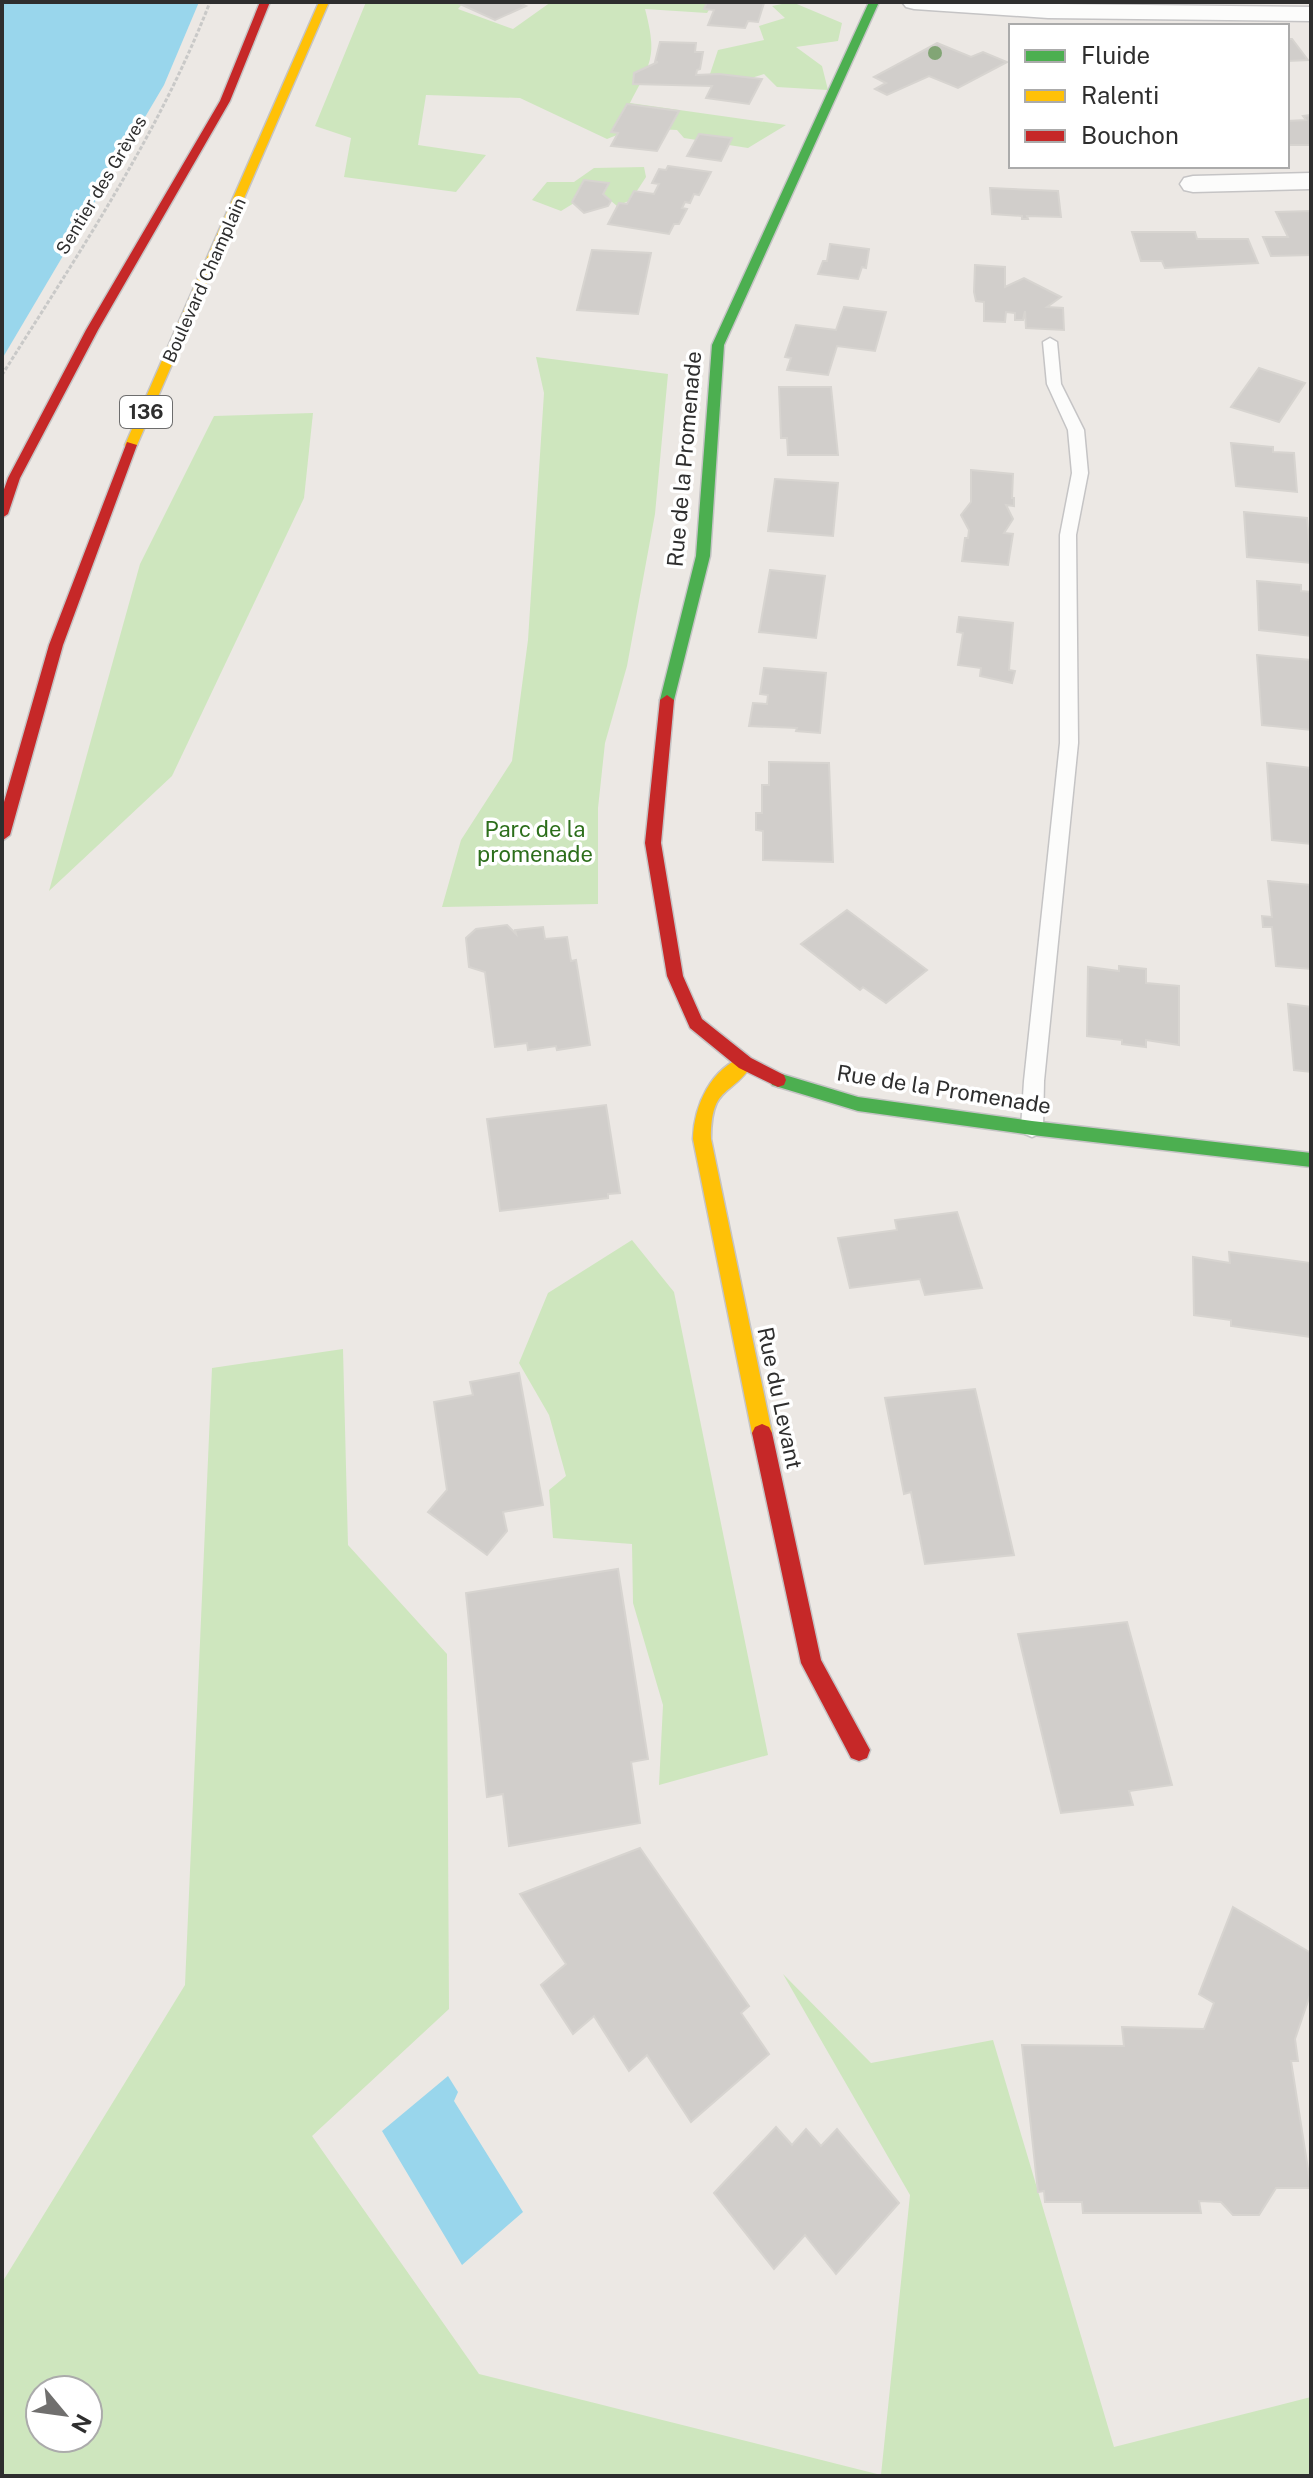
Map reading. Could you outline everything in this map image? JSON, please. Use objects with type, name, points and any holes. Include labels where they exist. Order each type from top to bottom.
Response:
[{"type":"street","points":[[2,514],[14,478],[92,330],[225,101],[265,2]]},
{"type":"street","name":"Boulevard Champlain","points":[[2,835],[56,645],[116,480],[324,2]]},
{"type":"street","name":"Rue de la Promenade","points":[[874,2],[718,345],[703,556],[667,700],[653,843],[675,976],[696,1023],[745,1063],[784,1083],[858,1104],[1032,1128],[1311,1160]]},
{"type":"street","points":[[914,2],[1311,14]]},
{"type":"street","points":[[1193,184],[1311,181]]},
{"type":"street","name":"Rue du Levant","points":[[745,1063],[707,1094],[700,1115],[704,1159],[811,1663],[859,1750]]},
{"type":"lane","points":[[1032,1128],[1034,1081],[1069,743],[1068,535],[1080,473],[1076,430],[1054,384],[1050,342]]},
{"type":"path","name":"Sentier des Grèves","points":[[2,375],[137,155],[193,52],[210,2]]},
{"type":"green space","points":[[366,2],[464,2],[458,9],[513,29],[551,2],[714,2],[707,13],[645,9],[651,37],[650,58],[630,103],[786,125],[748,148],[684,138],[677,130],[621,127],[617,135],[607,139],[520,98],[426,95],[418,145],[486,155],[456,192],[344,177],[351,138],[315,126]]},
{"type":"green space","points":[[792,2],[842,23],[838,41],[796,47],[822,66],[828,90],[777,87],[764,74],[739,82],[709,77],[718,50],[764,40],[759,26],[785,18],[772,6]]},
{"type":"green space","points":[[644,167],[646,177],[631,200],[617,206],[597,189],[561,211],[532,200],[547,182],[574,182],[594,168]]},
{"type":"green space","name":"Parc de la promenade","points":[[536,357],[668,374],[655,514],[627,666],[605,743],[598,808],[598,904],[442,907],[461,840],[512,761],[528,640],[544,393]]},
{"type":"green space","points":[[313,413],[304,498],[172,776],[49,891],[140,564],[214,416]]},
{"type":"green space","points":[[632,1240],[674,1292],[768,1755],[659,1785],[663,1705],[633,1603],[632,1544],[553,1538],[549,1490],[566,1476],[549,1415],[519,1363],[548,1293]]},
{"type":"green space","points":[[343,1349],[348,1545],[447,1654],[449,2009],[312,2136],[479,2374],[881,2475],[910,2195],[783,1974],[871,2063],[993,2040],[1114,2447],[1311,2397],[1311,2476],[2,2476],[3,2281],[185,1985],[212,1368]]},
{"type":"water","points":[[2,2],[199,2],[164,85],[2,359]]},
{"type":"water","points":[[448,2076],[458,2092],[454,2101],[523,2212],[462,2265],[382,2131]]},
{"type":"building","points":[[517,2],[526,6],[495,20],[460,4]]},
{"type":"building","points":[[707,2],[764,3],[758,22],[748,21],[745,28],[708,25],[714,10],[704,9]]},
{"type":"building","points":[[1289,39],[1292,39],[1308,60],[1289,61]]},
{"type":"building","points":[[660,42],[696,43],[695,52],[703,52],[696,75],[762,79],[749,104],[706,98],[712,86],[633,84],[634,73],[658,62],[655,62]]},
{"type":"building","points":[[937,43],[971,57],[983,52],[1007,62],[958,88],[929,76],[887,95],[875,89],[886,83],[874,77]]},
{"type":"building","points":[[627,104],[679,111],[657,151],[611,146],[618,133],[611,132]]},
{"type":"building","points":[[1311,115],[1311,145],[1289,145],[1289,121],[1306,120],[1303,116]]},
{"type":"building","points":[[699,134],[732,138],[721,161],[687,156]]},
{"type":"building","points":[[668,166],[711,172],[699,195],[694,194],[690,203],[685,202],[682,208],[687,209],[669,234],[608,224],[619,203],[627,204],[634,191],[654,194],[659,184],[652,183],[659,169],[666,170]]},
{"type":"building","points":[[584,180],[609,183],[603,194],[611,201],[608,206],[584,213],[572,202]]},
{"type":"building","points":[[990,188],[1058,191],[1061,217],[1027,216],[1028,219],[1022,219],[1022,216],[992,214]]},
{"type":"building","points":[[1311,211],[1311,255],[1271,256],[1263,237],[1288,237],[1276,212]]},
{"type":"building","points":[[1132,232],[1195,232],[1197,239],[1248,239],[1258,263],[1165,268],[1162,261],[1141,261]]},
{"type":"building","points":[[830,244],[869,249],[866,268],[862,267],[858,279],[818,274],[823,261],[827,261]]},
{"type":"building","points":[[592,250],[651,253],[638,314],[577,310]]},
{"type":"building","points":[[975,265],[1005,267],[1005,287],[1024,278],[1061,297],[1047,307],[1063,308],[1064,330],[1026,328],[1025,311],[1023,320],[1015,320],[1015,313],[1006,312],[1005,322],[984,321],[984,302],[976,301],[974,292]]},
{"type":"building","points":[[844,307],[886,312],[875,351],[837,346],[828,375],[787,370],[791,358],[785,357],[796,325],[836,330]]},
{"type":"building","points":[[1259,368],[1305,383],[1279,422],[1231,407]]},
{"type":"building","points":[[779,387],[831,387],[838,455],[788,455],[787,438],[781,438]]},
{"type":"building","points":[[1231,443],[1273,447],[1273,452],[1294,453],[1297,492],[1236,486]]},
{"type":"building","points":[[971,470],[1013,474],[1014,506],[1006,505],[1013,519],[1004,533],[1013,534],[1008,565],[962,561],[969,530],[961,515],[971,502]]},
{"type":"building","points":[[775,479],[838,483],[833,536],[768,531]]},
{"type":"building","points":[[1244,512],[1307,518],[1311,563],[1247,557]]},
{"type":"building","points":[[770,570],[825,576],[816,638],[759,632]]},
{"type":"building","points":[[1257,581],[1301,585],[1301,591],[1311,592],[1311,636],[1259,630]]},
{"type":"building","points":[[959,617],[1013,623],[1009,670],[1015,671],[1012,683],[980,676],[981,668],[958,665],[963,633],[957,632]]},
{"type":"building","points":[[1257,655],[1311,660],[1311,730],[1262,725]]},
{"type":"building","points":[[764,668],[826,673],[820,733],[796,731],[797,728],[749,726],[753,703],[767,704],[768,695],[760,694]]},
{"type":"building","points":[[769,762],[829,763],[833,862],[763,860],[763,831],[756,830],[756,813],[762,813],[762,785],[769,785]]},
{"type":"building","points":[[1267,763],[1311,768],[1311,844],[1272,840]]},
{"type":"building","points":[[1268,881],[1311,885],[1311,969],[1276,966],[1272,927],[1263,927],[1262,916],[1272,917]]},
{"type":"building","points":[[847,910],[927,970],[886,1003],[863,987],[860,990],[801,944]]},
{"type":"building","points":[[507,925],[516,934],[515,930],[543,927],[545,939],[567,937],[571,961],[576,960],[590,1045],[557,1050],[556,1046],[528,1050],[527,1043],[495,1047],[485,972],[469,967],[466,938],[476,929]]},
{"type":"building","points":[[1119,966],[1146,969],[1146,983],[1179,986],[1179,1045],[1146,1040],[1146,1047],[1122,1044],[1122,1040],[1087,1036],[1088,967],[1119,971]]},
{"type":"building","points":[[1288,1004],[1311,1007],[1311,1072],[1294,1070]]},
{"type":"building","points":[[606,1105],[620,1193],[608,1194],[608,1198],[500,1211],[487,1119]]},
{"type":"building","points":[[957,1212],[982,1288],[925,1295],[920,1279],[850,1288],[838,1238],[897,1230],[895,1220]]},
{"type":"building","points":[[1229,1252],[1311,1263],[1311,1337],[1231,1326],[1231,1320],[1194,1315],[1193,1257],[1230,1263]]},
{"type":"building","points":[[519,1373],[543,1505],[503,1512],[507,1531],[487,1555],[428,1512],[447,1490],[434,1402],[473,1395],[470,1382]]},
{"type":"building","points":[[975,1389],[1014,1555],[925,1564],[911,1492],[904,1494],[885,1398]]},
{"type":"building","points":[[618,1569],[648,1759],[631,1762],[640,1823],[509,1846],[503,1794],[487,1797],[466,1593]]},
{"type":"building","points":[[1127,1622],[1172,1785],[1129,1791],[1133,1805],[1061,1813],[1018,1634]]},
{"type":"building","points":[[640,1848],[749,2006],[741,2013],[769,2054],[691,2122],[647,2055],[629,2071],[594,2016],[573,2034],[541,1985],[566,1964],[520,1894]]},
{"type":"building","points":[[1233,1907],[1311,1953],[1311,1992],[1295,2039],[1298,2061],[1291,2061],[1311,2188],[1276,2188],[1259,2215],[1233,2215],[1221,2202],[1199,2201],[1201,2213],[1083,2213],[1082,2202],[1045,2202],[1044,2191],[1038,2192],[1022,2045],[1124,2046],[1122,2027],[1204,2029],[1214,2003],[1199,1994]]},
{"type":"building","points":[[776,2127],[792,2145],[806,2129],[821,2146],[837,2129],[899,2203],[836,2274],[805,2235],[774,2269],[714,2193]]},
{"type":"traffic: fast","points":[[667,700],[703,556],[718,345],[874,2]]},
{"type":"traffic: fast","points":[[778,1080],[858,1104],[1032,1128],[1311,1160]]},
{"type":"traffic: slow","points":[[131,445],[324,2]]},
{"type":"traffic: slow","points":[[745,1063],[718,1087],[707,1103],[702,1139],[762,1433]]},
{"type":"traffic: jam","points":[[2,514],[14,478],[92,330],[225,101],[265,2]]},
{"type":"traffic: jam","points":[[2,835],[56,645],[131,445]]},
{"type":"traffic: jam","points":[[667,700],[653,843],[675,976],[696,1023],[745,1063],[778,1080]]},
{"type":"traffic: jam","points":[[762,1433],[811,1663],[859,1750]]}]
